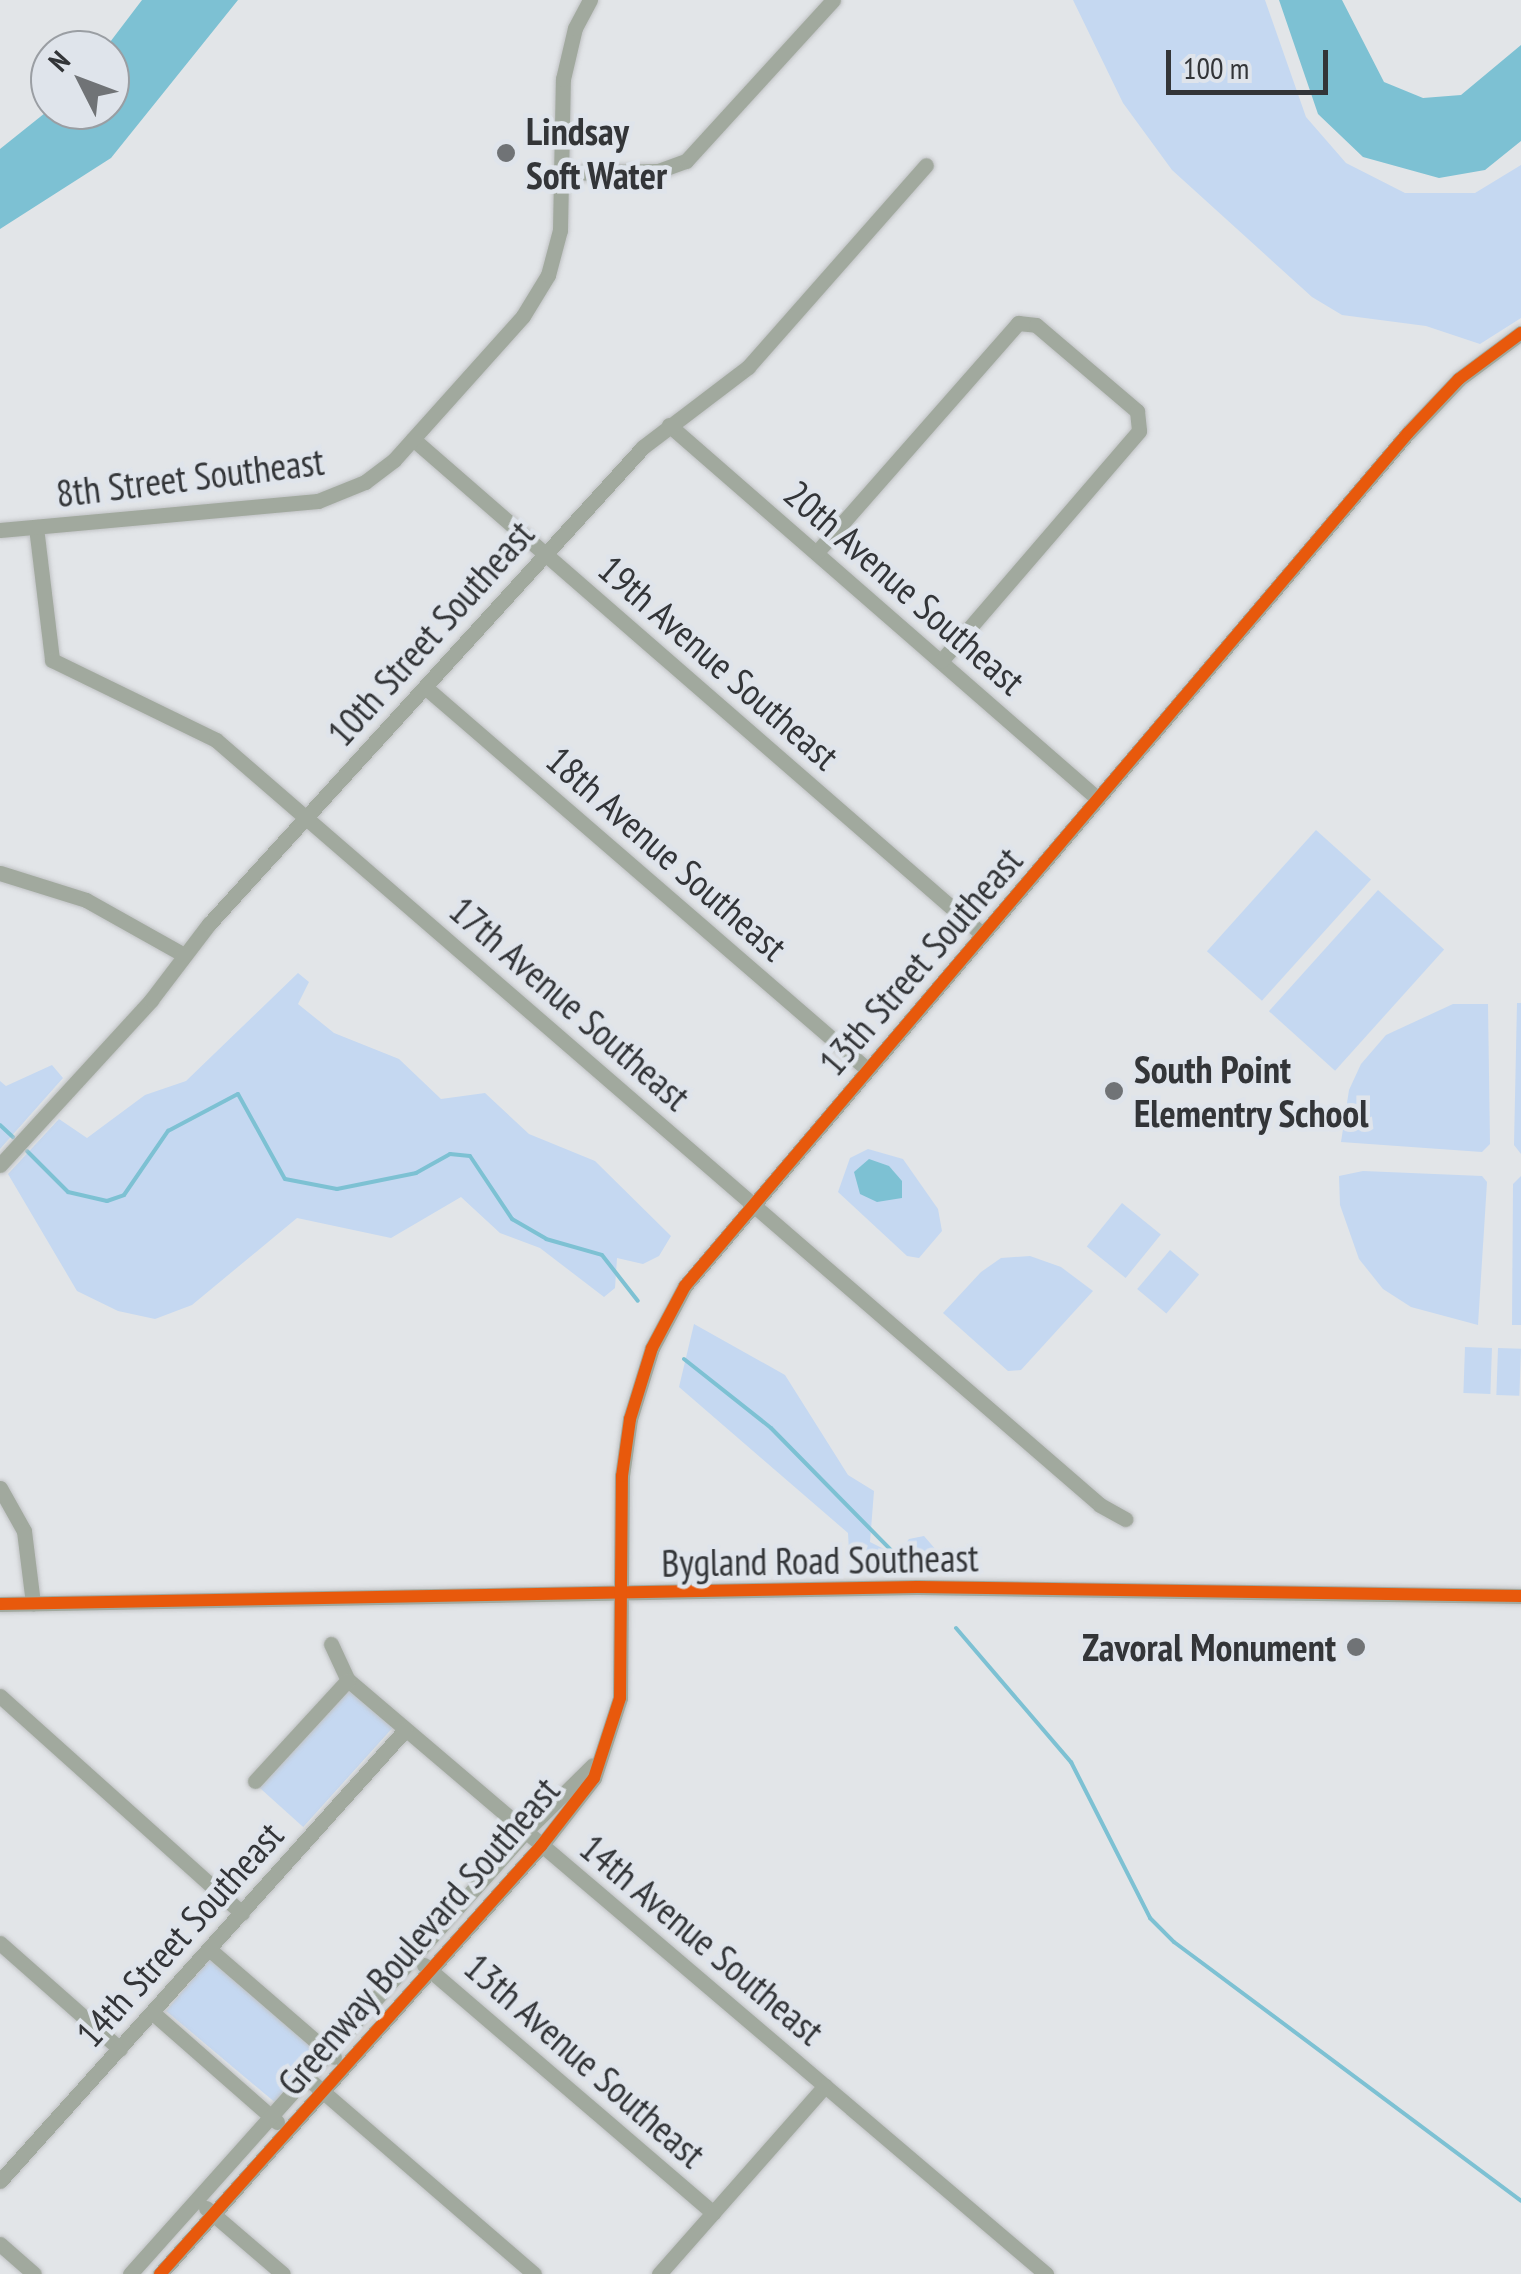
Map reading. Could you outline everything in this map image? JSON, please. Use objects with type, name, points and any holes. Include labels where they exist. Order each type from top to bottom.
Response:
[{"type":"street","name":"8th Street Southeast","points":[[0,530],[318,501],[365,482],[413,439],[537,296],[556,250],[563,173],[563,78],[575,28],[590,0]]},
{"type":"street","points":[[563,173],[658,171],[686,160],[833,0]]},
{"type":"street","name":"10th Street Southeast","points":[[0,1165],[184,954],[545,554],[669,425],[748,367],[926,164]]},
{"type":"street","points":[[817,552],[1018,324],[1036,325],[1137,411],[1139,431],[941,661]]},
{"type":"street","name":"13th Street Southeast","points":[[620,1592],[622,1476],[644,1371],[684,1286],[1408,434],[1460,379],[1521,334]]},
{"type":"street","name":"20th Avenue Southeast","points":[[669,425],[1098,799]]},
{"type":"street","name":"19th Avenue Southeast","points":[[413,439],[982,934]]},
{"type":"street","name":"17th Avenue Southeast","points":[[36,527],[52,660],[194,724],[1100,1505],[1125,1520]]},
{"type":"street","name":"18th Avenue Southeast","points":[[426,687],[867,1069]]},
{"type":"street","points":[[0,873],[86,900],[184,954]]},
{"type":"street","points":[[0,1488],[24,1531],[33,1603]]},
{"type":"street","name":"Bygland Road Southeast","points":[[0,1604],[1090,1588],[1521,1596]]},
{"type":"street","name":"Greenway Boulevard Southeast","points":[[160,2274],[541,1846],[594,1778],[610,1742],[620,1698],[620,1592]]},
{"type":"street","points":[[197,1600],[198,1617]]},
{"type":"street","name":"14th Avenue Southeast","points":[[331,1644],[348,1680],[404,1730],[1046,2274]]},
{"type":"street","points":[[255,1781],[348,1680]]},
{"type":"street","points":[[0,1696],[242,1913]]},
{"type":"street","name":"14th Street Southeast","points":[[0,2180],[404,1730]]},
{"type":"street","name":"Greenway Boulevard Southeast","points":[[130,2274],[610,1742]]},
{"type":"street","points":[[0,1943],[120,2049]]},
{"type":"street","points":[[209,1949],[345,2066]]},
{"type":"street","name":"13th Avenue Southeast","points":[[414,1956],[713,2213]]},
{"type":"street","points":[[152,2012],[287,2132]]},
{"type":"street","points":[[306,2077],[534,2274]]},
{"type":"street","points":[[658,2274],[825,2086]]},
{"type":"street","points":[[197,2199],[283,2274]]},
{"type":"street","points":[[0,2244],[34,2274]]},
{"type":"shaded area","points":[[142,0],[238,0],[111,158],[0,229],[0,149],[30,125],[30,130],[130,130],[130,30],[119,30]]},
{"type":"shaded area","points":[[1073,0],[1265,0],[1306,117],[1346,163],[1405,193],[1475,193],[1521,165],[1521,318],[1480,344],[1426,326],[1342,315],[1312,297],[1172,170],[1123,103]]},
{"type":"shaded area","points":[[1279,0],[1342,0],[1384,82],[1423,98],[1461,95],[1521,45],[1521,141],[1485,170],[1439,178],[1363,157],[1318,114]]},
{"type":"shaded area","points":[[1316,830],[1371,880],[1262,1001],[1207,951]]},
{"type":"shaded area","points":[[1378,890],[1444,950],[1335,1071],[1269,1011]]},
{"type":"shaded area","points":[[298,973],[309,982],[298,1004],[334,1033],[399,1059],[441,1099],[485,1093],[529,1134],[595,1161],[671,1236],[659,1256],[643,1264],[617,1258],[615,1288],[604,1297],[540,1248],[500,1233],[461,1197],[391,1238],[297,1218],[192,1305],[155,1319],[118,1311],[77,1291],[8,1174],[59,1119],[87,1138],[145,1095],[186,1081]]},
{"type":"shaded area","points":[[1517,1003],[1521,1003],[1521,1154],[1514,1145]]},
{"type":"shaded area","points":[[1453,1004],[1488,1004],[1490,1144],[1482,1152],[1341,1142],[1349,1090],[1361,1064],[1386,1035]]},
{"type":"shaded area","points":[[52,1065],[63,1078],[0,1149],[0,1081],[6,1086]]},
{"type":"shaded area","points":[[868,1149],[903,1159],[938,1209],[942,1231],[919,1258],[907,1256],[838,1192],[850,1158]]},
{"type":"shaded area","points":[[869,1159],[889,1166],[902,1181],[902,1198],[877,1202],[860,1194],[854,1172]]},
{"type":"shaded area","points":[[1363,1171],[1482,1176],[1487,1182],[1478,1325],[1411,1307],[1383,1289],[1359,1259],[1340,1205],[1339,1176]]},
{"type":"shaded area","points":[[1521,1176],[1521,1325],[1512,1325],[1513,1184]]},
{"type":"shaded area","points":[[1122,1203],[1161,1234],[1126,1278],[1087,1247]]},
{"type":"shaded area","points":[[1170,1250],[1199,1274],[1166,1313],[1137,1289]]},
{"type":"shaded area","points":[[1030,1256],[1061,1267],[1093,1291],[1021,1370],[1008,1371],[943,1313],[981,1272],[1001,1258]]},
{"type":"shaded area","points":[[694,1324],[785,1375],[848,1475],[874,1491],[870,1542],[896,1555],[909,1539],[924,1536],[943,1558],[925,1565],[862,1565],[849,1553],[848,1533],[679,1387]]},
{"type":"shaded area","points":[[1465,1347],[1492,1348],[1490,1394],[1463,1393]]},
{"type":"shaded area","points":[[1498,1348],[1521,1349],[1519,1396],[1496,1395]]},
{"type":"shaded area","points":[[349,1688],[393,1727],[303,1827],[259,1788]]},
{"type":"shaded area","points":[[213,1955],[322,2046],[275,2102],[166,2011]]},
{"type":"waterway","points":[[27,1151],[68,1192],[107,1201],[124,1195],[168,1131],[238,1094],[285,1179],[337,1189],[416,1173],[450,1154],[470,1156],[512,1219],[546,1239],[602,1255],[638,1301]]},
{"type":"waterway","points":[[0,1125],[13,1137]]},
{"type":"waterway","points":[[684,1359],[771,1428],[896,1555]]},
{"type":"waterway","points":[[956,1628],[1071,1762],[1150,1918],[1174,1942],[1521,2201]]},
{"type":"cycle path","points":[[160,2274],[541,1846],[594,1778],[620,1698],[622,1476],[630,1419],[652,1348],[685,1286],[1408,433],[1459,379],[1521,333]]},
{"type":"cycle path","points":[[0,1604],[917,1587],[1521,1596]]},
{"type":"place","name":"Lindsay Soft Water","points":[[506,153]]},
{"type":"place","name":"South Point Elementry School","points":[[1114,1091]]},
{"type":"place","name":"Zavoral Monument","points":[[1356,1647]]}]
